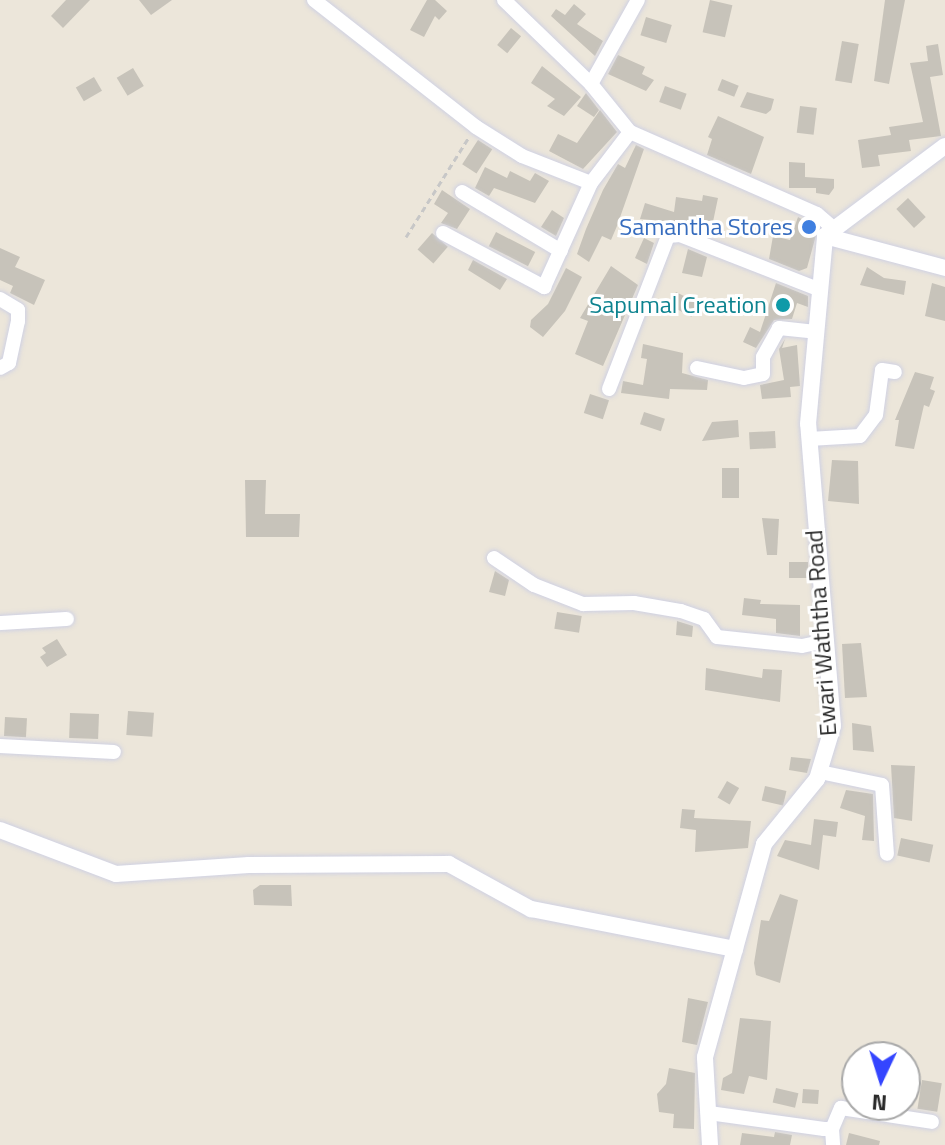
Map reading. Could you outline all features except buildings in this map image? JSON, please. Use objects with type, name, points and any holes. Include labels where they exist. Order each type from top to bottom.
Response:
[{"type":"street","points":[[314,0],[476,127],[522,156],[591,183]]},
{"type":"street","points":[[504,0],[591,84],[630,132],[817,214],[829,231],[945,268]]},
{"type":"street","points":[[591,84],[638,0]]},
{"type":"street","points":[[443,233],[544,287],[591,183],[630,132]]},
{"type":"street","points":[[829,231],[945,146]]},
{"type":"street","points":[[462,192],[561,251]]},
{"type":"street","name":"Ewari Waththa Road","points":[[710,1145],[705,1057],[764,844],[820,772],[833,726],[809,439],[820,290],[829,231]]},
{"type":"street","points":[[609,389],[668,236],[680,235],[820,290]]},
{"type":"street","points":[[0,299],[18,310],[9,363],[0,368]]},
{"type":"street","points":[[697,368],[744,378],[763,374],[763,357],[779,328],[816,332]]},
{"type":"street","points":[[809,439],[860,436],[876,415],[882,370],[895,372]]},
{"type":"street","points":[[494,558],[534,585],[583,604],[634,603],[681,611],[704,619],[717,637],[802,646],[826,641]]},
{"type":"street","points":[[0,623],[67,619]]},
{"type":"street","points":[[0,746],[114,752]]},
{"type":"street","points":[[820,772],[882,785],[887,854]]},
{"type":"street","points":[[0,830],[116,874],[249,865],[449,864],[531,909],[735,949]]},
{"type":"street","points":[[833,1145],[832,1129],[841,1108],[932,1122]]},
{"type":"street","points":[[709,1113],[832,1129]]},
{"type":"path","points":[[406,237],[476,127]]},
{"type":"place","name":"Samantha Stores","points":[[809,227]]},
{"type":"place","name":"Sapumal Creation","points":[[783,305]]}]
